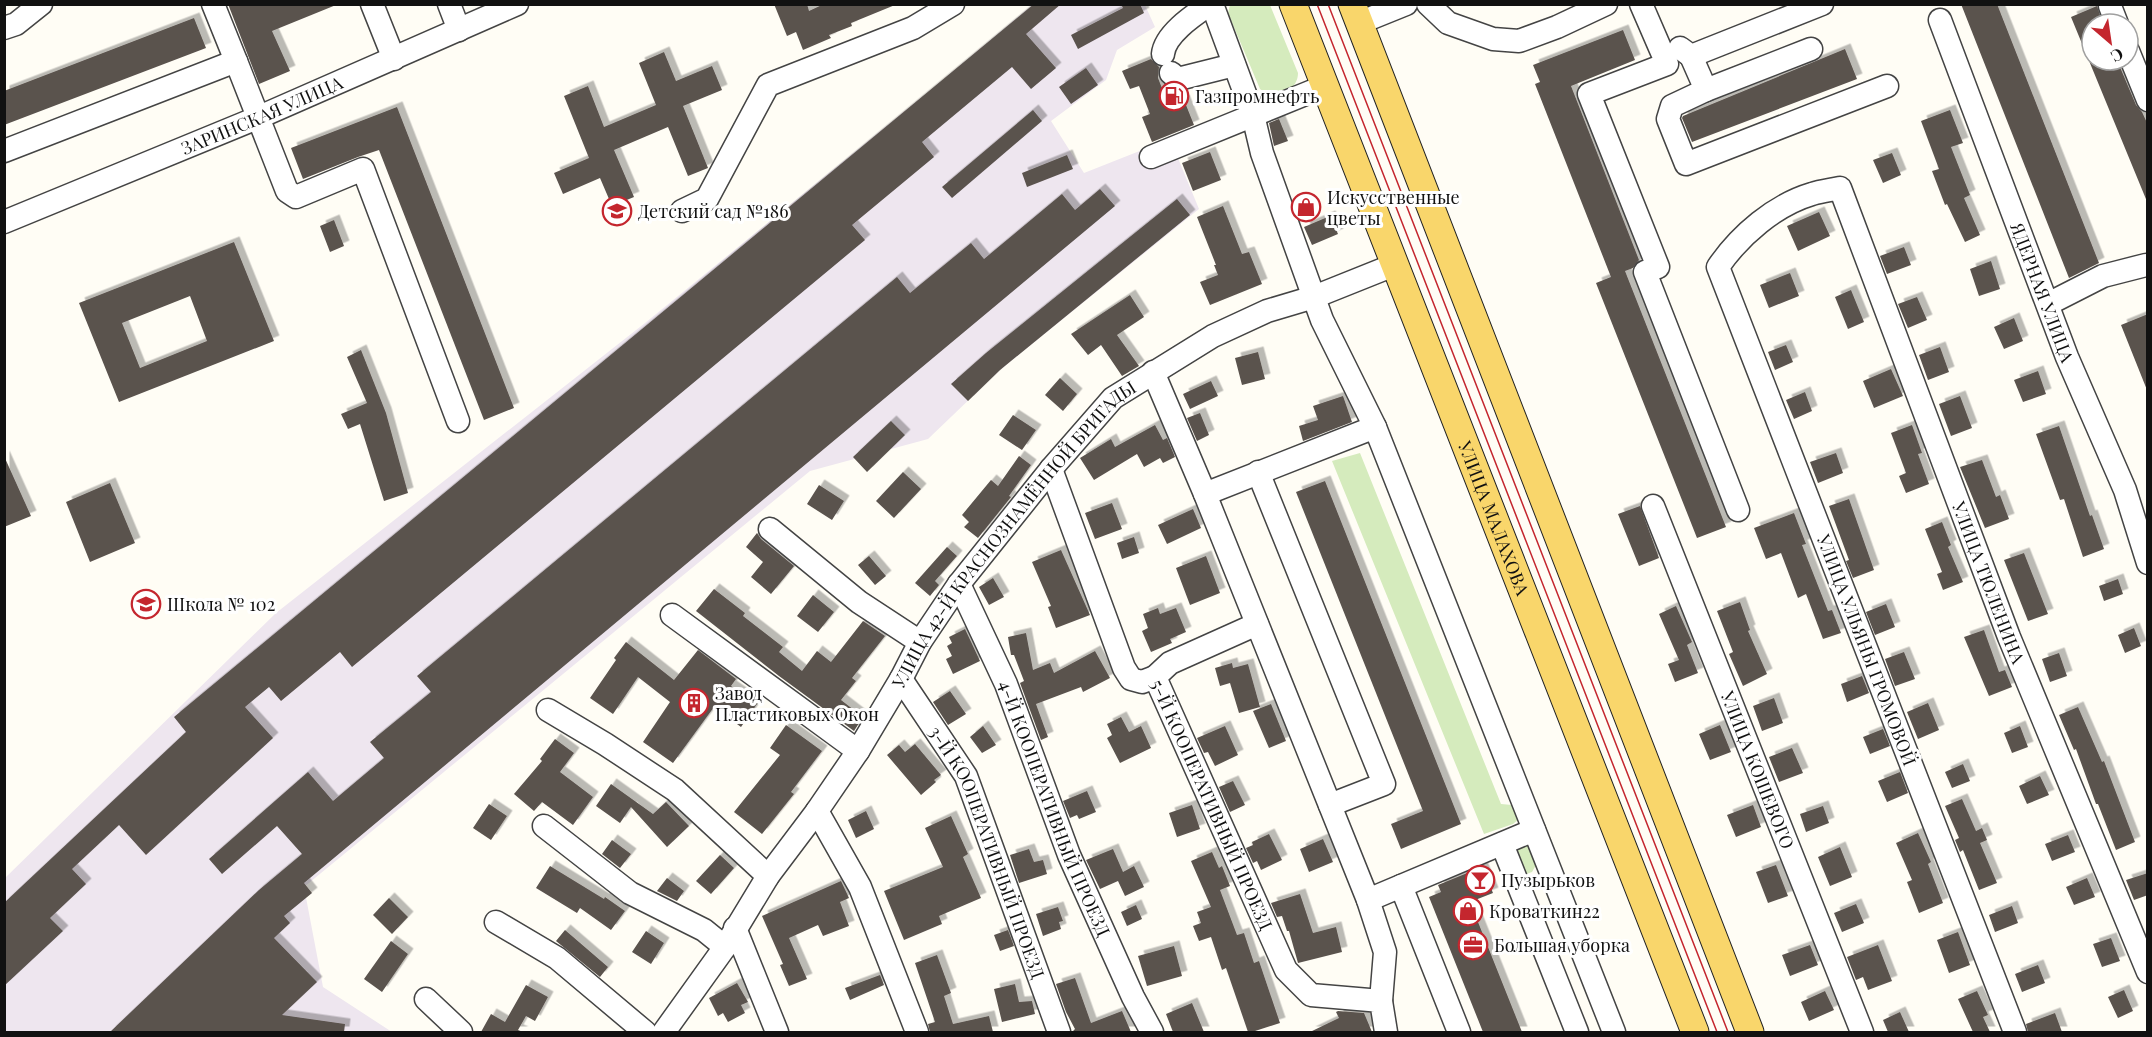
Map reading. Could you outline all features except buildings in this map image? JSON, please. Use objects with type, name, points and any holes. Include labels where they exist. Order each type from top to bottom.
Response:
[{"type":"main road","name":"УЛИЦА МАЛАХОВА","points":[[1293,4],[1695,1032]]},
{"type":"main road","points":[[1356,14],[1750,1032]]},
{"type":"street","points":[[4,28],[16,24],[41,4]]},
{"type":"street","points":[[213,4],[287,191],[296,197],[363,169],[458,421]]},
{"type":"street","points":[[372,4],[394,59]]},
{"type":"street","points":[[448,4],[459,30]]},
{"type":"street","name":"ЗАРИНСКАЯ УЛИЦА","points":[[4,222],[257,118],[517,4]]},
{"type":"street","points":[[682,211],[707,199],[768,86],[913,28],[953,4]]},
{"type":"street","points":[[1234,65],[1178,79],[1167,64],[1164,46],[1187,20],[1211,4],[1253,115],[1262,153],[1322,320],[1375,427],[1614,1032]]},
{"type":"street","points":[[1356,14],[1406,4]]},
{"type":"street","points":[[1428,4],[1448,22],[1493,39],[1519,40],[1557,27],[1606,4]]},
{"type":"street","points":[[1641,4],[1667,64],[1589,94],[1658,267],[1645,272],[1738,510]]},
{"type":"street","points":[[1691,56],[1822,4]]},
{"type":"street","name":"ЯДЕРНАЯ УЛИЦА","points":[[1940,20],[2067,357],[2125,489],[2148,563]]},
{"type":"street","points":[[1652,28],[1691,56],[1706,90]]},
{"type":"street","points":[[1811,49],[1706,90],[1672,106],[1668,119],[1686,164],[1887,86]]},
{"type":"street","points":[[4,151],[236,61]]},
{"type":"street","points":[[2140,72],[2148,100]]},
{"type":"street","points":[[1151,157],[1325,86]]},
{"type":"street","name":"УЛИЦА ТЮЛЕНИНА","points":[[1718,267],[1729,250],[1764,219],[1812,194],[1840,188],[2009,637],[2148,972]]},
{"type":"street","name":"УЛИЦА 42-Й КРАСНОЗНАМЁННОЙ БРИГАДЫ","points":[[664,1032],[730,937],[768,876],[858,751],[920,642],[959,584],[1051,469],[1113,398],[1213,336],[1267,311],[1314,297],[1394,265]]},
{"type":"street","points":[[2048,304],[2103,276],[2147,265]]},
{"type":"street","name":"УЛИЦА УЛЬЯНЫ ГРОМОВОЙ","points":[[1718,267],[2015,1032]]},
{"type":"street","name":"УЛИЦА 42-Й КРАСНОЗНАМЁННОЙ БРИГАДЫ","points":[[1153,372],[1205,494],[1368,900],[1385,952],[1381,1001]]},
{"type":"street","points":[[1205,494],[1375,427]]},
{"type":"street","name":"5-Й КООПЕРАТИВНЫЙ ПРОЕЗД","points":[[1051,469],[1124,668],[1131,679],[1142,682],[1155,676],[1286,970],[1311,995],[1381,1001]]},
{"type":"street","points":[[1258,472],[1384,784],[1330,805]]},
{"type":"street","name":"УЛИЦА КОШЕВОГО","points":[[1653,506],[1862,1032]]},
{"type":"street","points":[[770,529],[859,602],[920,642]]},
{"type":"street","name":"4-Й КООПЕРАТИВНЫЙ ПРОЕЗД","points":[[959,584],[1006,684],[1069,855],[1133,997],[1152,1032]]},
{"type":"street","points":[[672,615],[858,751]]},
{"type":"street","points":[[1155,676],[1170,663],[1257,624]]},
{"type":"street","name":"3-Й КООПЕРАТИВНЫЙ ПРОЕЗД","points":[[901,679],[966,776],[1059,1032]]},
{"type":"street","points":[[548,710],[675,790],[768,876]]},
{"type":"street","points":[[817,811],[860,887],[917,1032]]},
{"type":"street","points":[[544,826],[630,893],[704,930],[730,937],[777,1032]]},
{"type":"street","points":[[1368,900],[1534,830]]},
{"type":"street","points":[[1502,844],[1577,1032]]},
{"type":"street","points":[[1401,886],[1459,1032]]},
{"type":"street","points":[[496,922],[557,958],[645,1032]]},
{"type":"street","points":[[426,999],[461,1032]]},
{"type":"street","points":[[1381,1001],[1386,1032]]},
{"type":"shaded area","points":[[1032,5],[1145,5],[1155,27],[1117,50],[1106,80],[1051,121],[1084,173],[1170,139],[1199,209],[1000,370],[928,439],[810,471],[304,887],[323,987],[392,1032],[5,1032],[5,878],[276,613],[645,323]]},
{"type":"green space","points":[[1230,5],[1270,5],[1298,73],[1297,80],[1290,90],[1272,94],[1260,89],[1228,13]]},
{"type":"green space","points":[[1360,453],[1501,804],[1512,805],[1519,819],[1513,824],[1484,834],[1332,461]]},
{"type":"green space","points":[[1524,841],[1530,845],[1536,865],[1532,872],[1523,875],[1513,844]]},
{"type":"tram line","points":[[1317,4],[1717,1032]]},
{"type":"tram line","points":[[1328,4],[1728,1032]]},
{"type":"place","name":"Газпромнефть","points":[[1174,96]]},
{"type":"place","name":"Искусственные цветы","points":[[1306,207]]},
{"type":"place","name":"Детский сад №186","points":[[617,211]]},
{"type":"place","name":"Школа № 102","points":[[146,604]]},
{"type":"place","name":"Завод Пластиковых Окон","points":[[694,703]]},
{"type":"place","name":"Пузырьков","points":[[1480,880]]},
{"type":"place","name":"Кроваткин22","points":[[1468,911]]},
{"type":"place","name":"Большая уборка","points":[[1473,945]]}]
